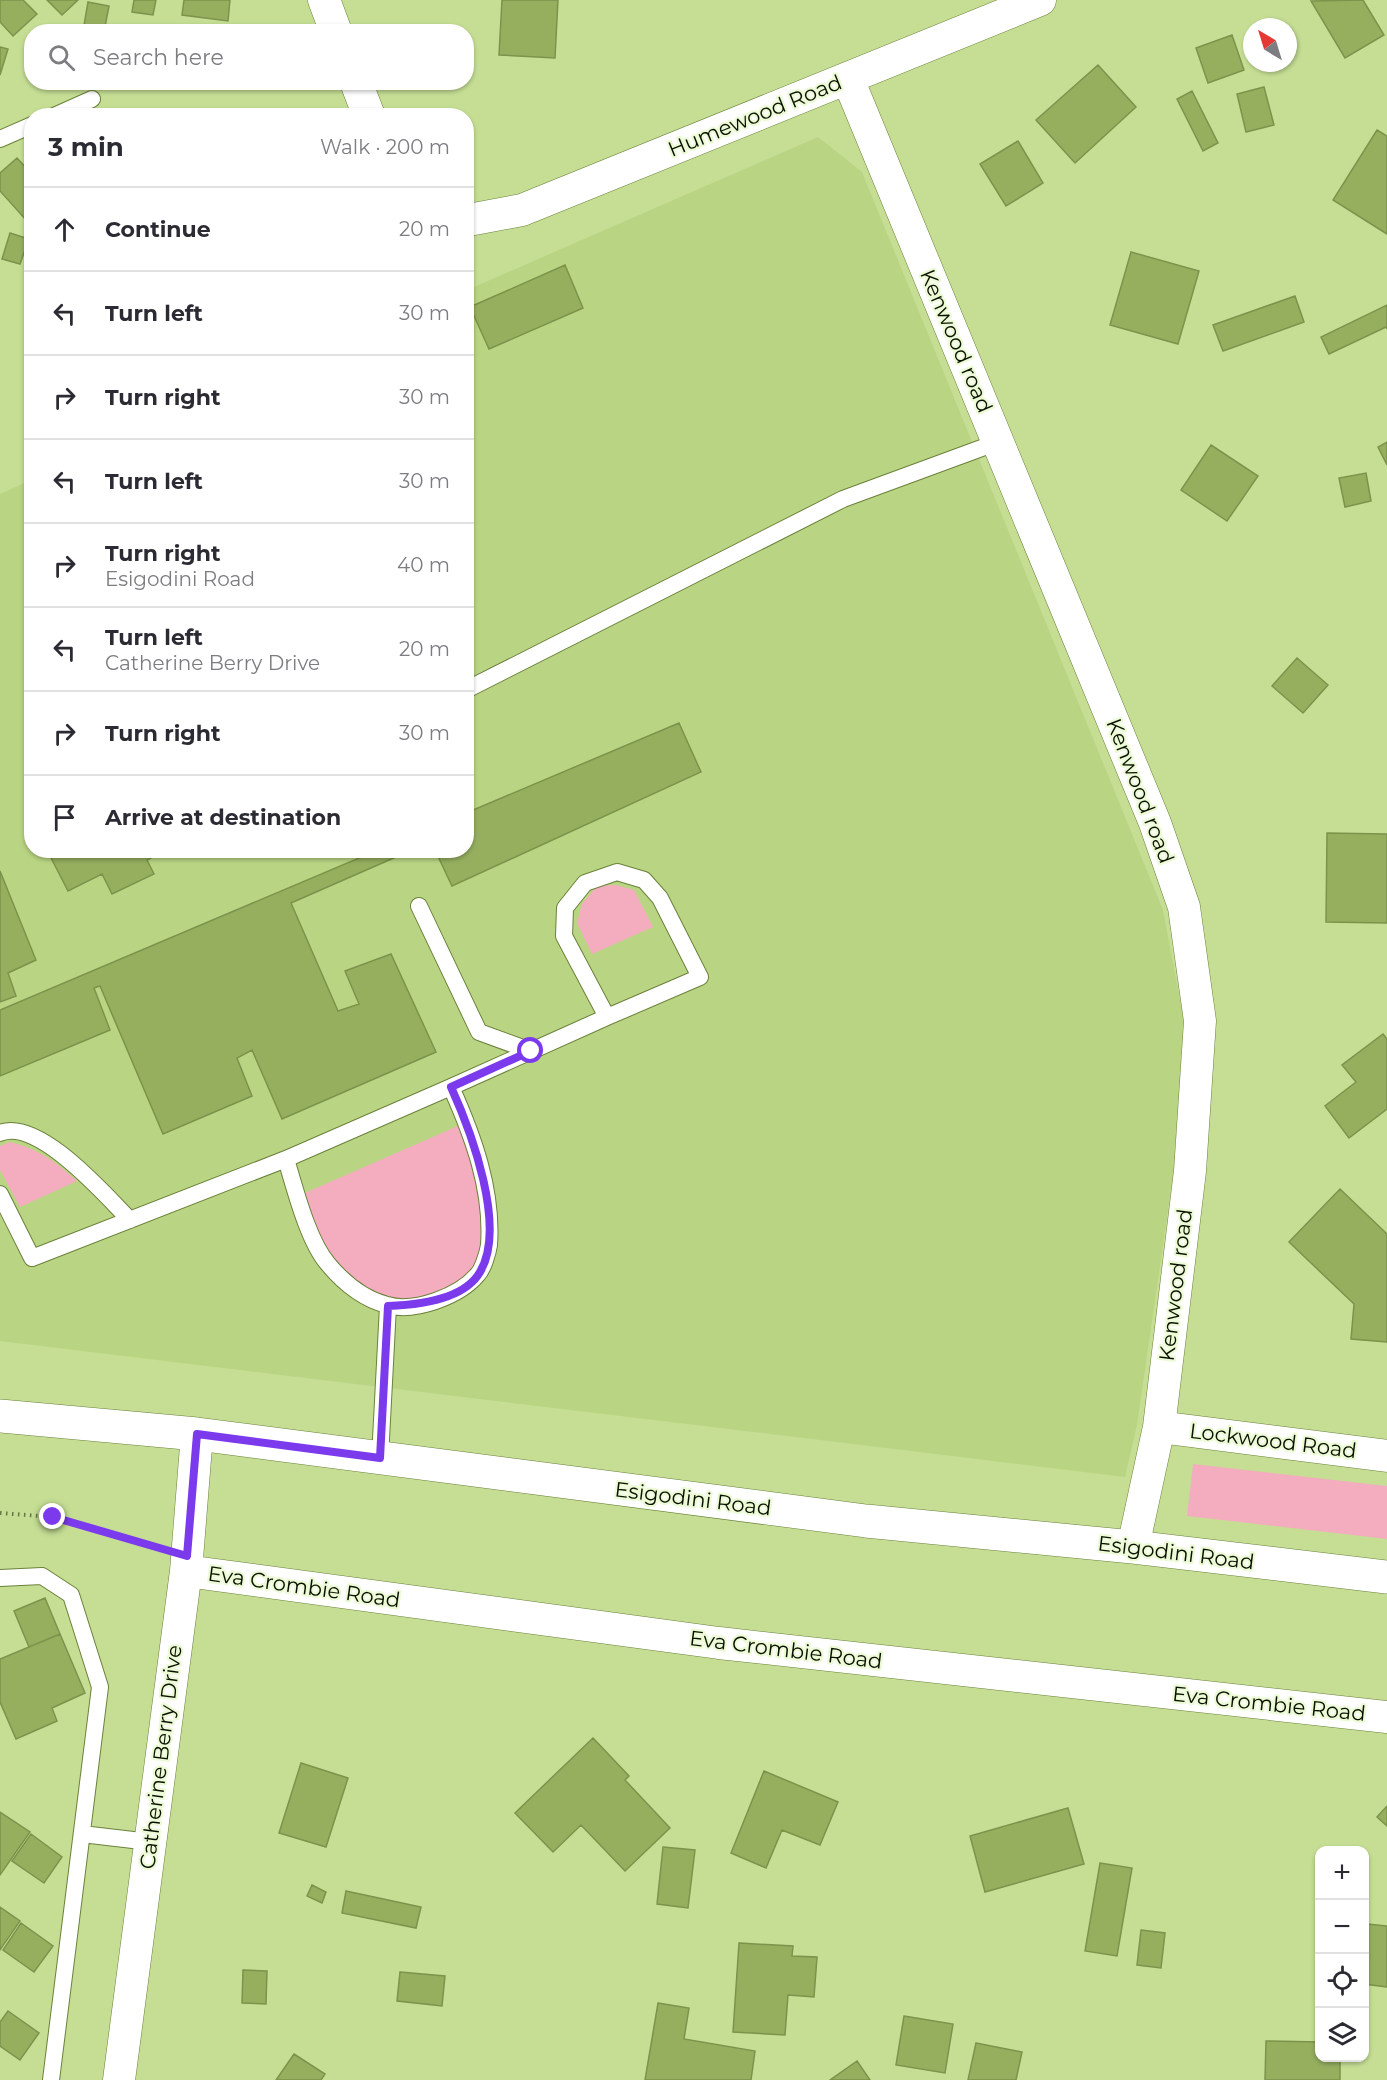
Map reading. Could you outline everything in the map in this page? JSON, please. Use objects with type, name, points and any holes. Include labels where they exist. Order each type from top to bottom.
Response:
[{"type":"main road","name":"Esigodini Road","points":[[0,1416],[197,1434],[866,1521],[1133,1547],[1387,1577]]},
{"type":"street","points":[[324,0],[333,24]]},
{"type":"street","name":"Humewood Road","points":[[474,219],[522,210],[1040,0]]},
{"type":"street","name":"Kenwood road","points":[[848,79],[1155,823],[1184,907],[1200,1021],[1190,1171],[1159,1427],[1133,1547]]},
{"type":"street","points":[[359,90],[366,108]]},
{"type":"street","name":"Lockwood Road","points":[[1159,1427],[1387,1456]]},
{"type":"street","name":"Catherine Berry Drive","points":[[119,2080],[186,1563],[197,1434]]},
{"type":"street","name":"Eva Crombie Road","points":[[186,1563],[719,1643],[1387,1717]]},
{"type":"lane","points":[[72,108],[92,99]]},
{"type":"lane","points":[[0,139],[24,128]]},
{"type":"lane","points":[[474,686],[843,499],[998,442]]},
{"type":"lane","points":[[0,1194],[32,1258],[285,1159],[700,977],[660,898],[644,880],[616,872],[585,883],[565,908],[564,936],[607,1017]]},
{"type":"lane","points":[[419,906],[479,1032],[531,1051]]},
{"type":"lane","points":[[285,1159],[306,1220],[327,1263],[360,1294],[388,1306],[416,1305],[439,1299],[461,1289],[480,1273],[489,1246],[486,1188],[472,1136],[451,1087]]},
{"type":"lane","points":[[0,1133],[6,1130],[37,1138],[60,1151],[130,1220]]},
{"type":"lane","points":[[380,1458],[388,1306]]},
{"type":"lane","points":[[0,1578],[42,1576],[71,1595],[100,1687],[51,2080]]},
{"type":"lane","points":[[82,1834],[150,1842]]},
{"type":"path","points":[[0,1513],[53,1517],[186,1563]]},
{"type":"shaded area","points":[[818,137],[862,172],[1163,910],[1184,1021],[1174,1169],[1137,1425],[1125,1477],[0,1341],[0,494],[24,483],[24,858],[474,858],[474,287]]},
{"type":"shaded area","points":[[616,885],[634,890],[653,927],[592,954],[577,923],[582,904],[597,886]]},
{"type":"shaded area","points":[[467,1122],[489,1246],[461,1289],[388,1306],[327,1263],[298,1196]]},
{"type":"shaded area","points":[[10,1142],[30,1148],[47,1157],[77,1181],[20,1207],[0,1170],[0,1146]]},
{"type":"shaded area","points":[[1193,1464],[1387,1486],[1387,1539],[1187,1516]]},
{"type":"building","points":[[0,0],[23,0],[37,14],[13,36],[0,22]]},
{"type":"building","points":[[47,0],[78,0],[62,15]]},
{"type":"building","points":[[134,0],[156,0],[153,15],[132,12]]},
{"type":"building","points":[[184,0],[230,0],[228,21],[182,15]]},
{"type":"building","points":[[502,0],[558,0],[555,58],[499,55]]},
{"type":"building","points":[[1363,0],[1384,35],[1345,58],[1311,1]]},
{"type":"building","points":[[88,2],[109,6],[106,24],[84,24]]},
{"type":"building","points":[[1232,35],[1243,70],[1208,83],[1196,48]]},
{"type":"building","points":[[0,47],[8,49],[0,75]]},
{"type":"building","points":[[1098,65],[1136,107],[1075,163],[1036,120]]},
{"type":"building","points":[[1264,87],[1274,125],[1246,132],[1237,94]]},
{"type":"building","points":[[1192,91],[1218,143],[1203,151],[1177,99]]},
{"type":"building","points":[[1377,130],[1387,136],[1387,234],[1333,200]]},
{"type":"building","points":[[1018,141],[1043,183],[1006,206],[980,164]]},
{"type":"building","points":[[17,158],[24,165],[24,218],[0,191],[0,173]]},
{"type":"building","points":[[10,233],[24,237],[24,253],[20,264],[2,259]]},
{"type":"building","points":[[1131,252],[1199,271],[1178,344],[1110,325]]},
{"type":"building","points":[[565,265],[583,308],[489,349],[474,316],[474,305]]},
{"type":"building","points":[[1295,296],[1304,322],[1223,351],[1213,325]]},
{"type":"building","points":[[1387,305],[1387,329],[1386,327],[1329,354],[1321,337]]},
{"type":"building","points":[[1387,442],[1387,465],[1378,447]]},
{"type":"building","points":[[1211,445],[1258,476],[1227,521],[1181,490]]},
{"type":"building","points":[[1366,473],[1371,501],[1345,507],[1339,478]]},
{"type":"building","points":[[1297,658],[1328,685],[1303,713],[1272,686]]},
{"type":"building","points":[[679,723],[701,772],[452,886],[439,858],[474,858],[474,810]]},
{"type":"building","points":[[1327,833],[1387,834],[1387,923],[1326,922]]},
{"type":"building","points":[[51,858],[151,858],[147,860],[154,874],[112,894],[102,874],[68,891]]},
{"type":"building","points":[[359,858],[394,858],[291,903],[338,1011],[359,1004],[345,971],[391,954],[436,1052],[282,1119],[252,1050],[237,1058],[252,1096],[163,1134],[100,986],[94,988],[110,1030],[0,1076],[0,1010]]},
{"type":"building","points":[[0,871],[36,960],[8,973],[16,996],[0,1002]]},
{"type":"building","points":[[1383,1034],[1387,1039],[1387,1109],[1349,1138],[1325,1106],[1356,1082],[1342,1065]]},
{"type":"building","points":[[1340,1189],[1387,1234],[1387,1342],[1351,1339],[1354,1304],[1289,1242]]},
{"type":"building","points":[[45,1598],[60,1634],[29,1647],[14,1611]]},
{"type":"building","points":[[60,1634],[85,1693],[52,1708],[57,1721],[16,1739],[0,1702],[0,1659]]},
{"type":"building","points":[[593,1738],[629,1776],[625,1780],[670,1828],[625,1871],[581,1825],[553,1852],[515,1813]]},
{"type":"building","points":[[301,1763],[348,1778],[326,1847],[279,1833]]},
{"type":"building","points":[[764,1771],[838,1802],[820,1845],[782,1830],[766,1868],[731,1853]]},
{"type":"building","points":[[1387,1806],[1387,1826],[1377,1817]]},
{"type":"building","points":[[1068,1808],[1084,1864],[985,1892],[970,1836]]},
{"type":"building","points":[[0,1812],[30,1832],[0,1875]]},
{"type":"building","points":[[31,1834],[62,1857],[44,1883],[12,1861]]},
{"type":"building","points":[[663,1847],[695,1850],[688,1908],[657,1904]]},
{"type":"building","points":[[1100,1863],[1132,1868],[1117,1956],[1085,1951]]},
{"type":"building","points":[[312,1885],[326,1892],[322,1903],[307,1896]]},
{"type":"building","points":[[346,1891],[421,1907],[416,1928],[342,1913]]},
{"type":"building","points":[[0,1907],[20,1921],[0,1950]]},
{"type":"building","points":[[21,1923],[53,1946],[34,1972],[3,1950]]},
{"type":"building","points":[[1369,1924],[1387,1926],[1387,1987],[1369,1985]]},
{"type":"building","points":[[1141,1930],[1165,1933],[1161,1968],[1137,1965]]},
{"type":"building","points":[[739,1943],[793,1946],[792,1956],[817,1957],[814,1997],[788,1995],[785,2035],[733,2032]]},
{"type":"building","points":[[243,1970],[267,1971],[266,2004],[242,2003]]},
{"type":"building","points":[[400,1972],[445,1976],[442,2006],[397,2001]]},
{"type":"building","points":[[658,2003],[689,2008],[684,2039],[755,2051],[751,2080],[645,2080]]},
{"type":"building","points":[[8,2011],[39,2033],[20,2060],[0,2046],[0,2022]]},
{"type":"building","points":[[904,2016],[953,2024],[945,2073],[896,2065]]},
{"type":"building","points":[[1266,2041],[1315,2042],[1315,2062],[1340,2062],[1340,2080],[1265,2080]]},
{"type":"building","points":[[976,2043],[1022,2052],[1016,2080],[968,2080]]},
{"type":"building","points":[[294,2054],[325,2074],[321,2080],[276,2080]]},
{"type":"building","points":[[857,2061],[870,2080],[830,2080]]},
{"type":"route","points":[[53,1517],[187,1556],[197,1434],[380,1458],[388,1306],[416,1305],[439,1299],[461,1289],[480,1273],[489,1246],[486,1188],[472,1136],[451,1087],[531,1051]]}]
